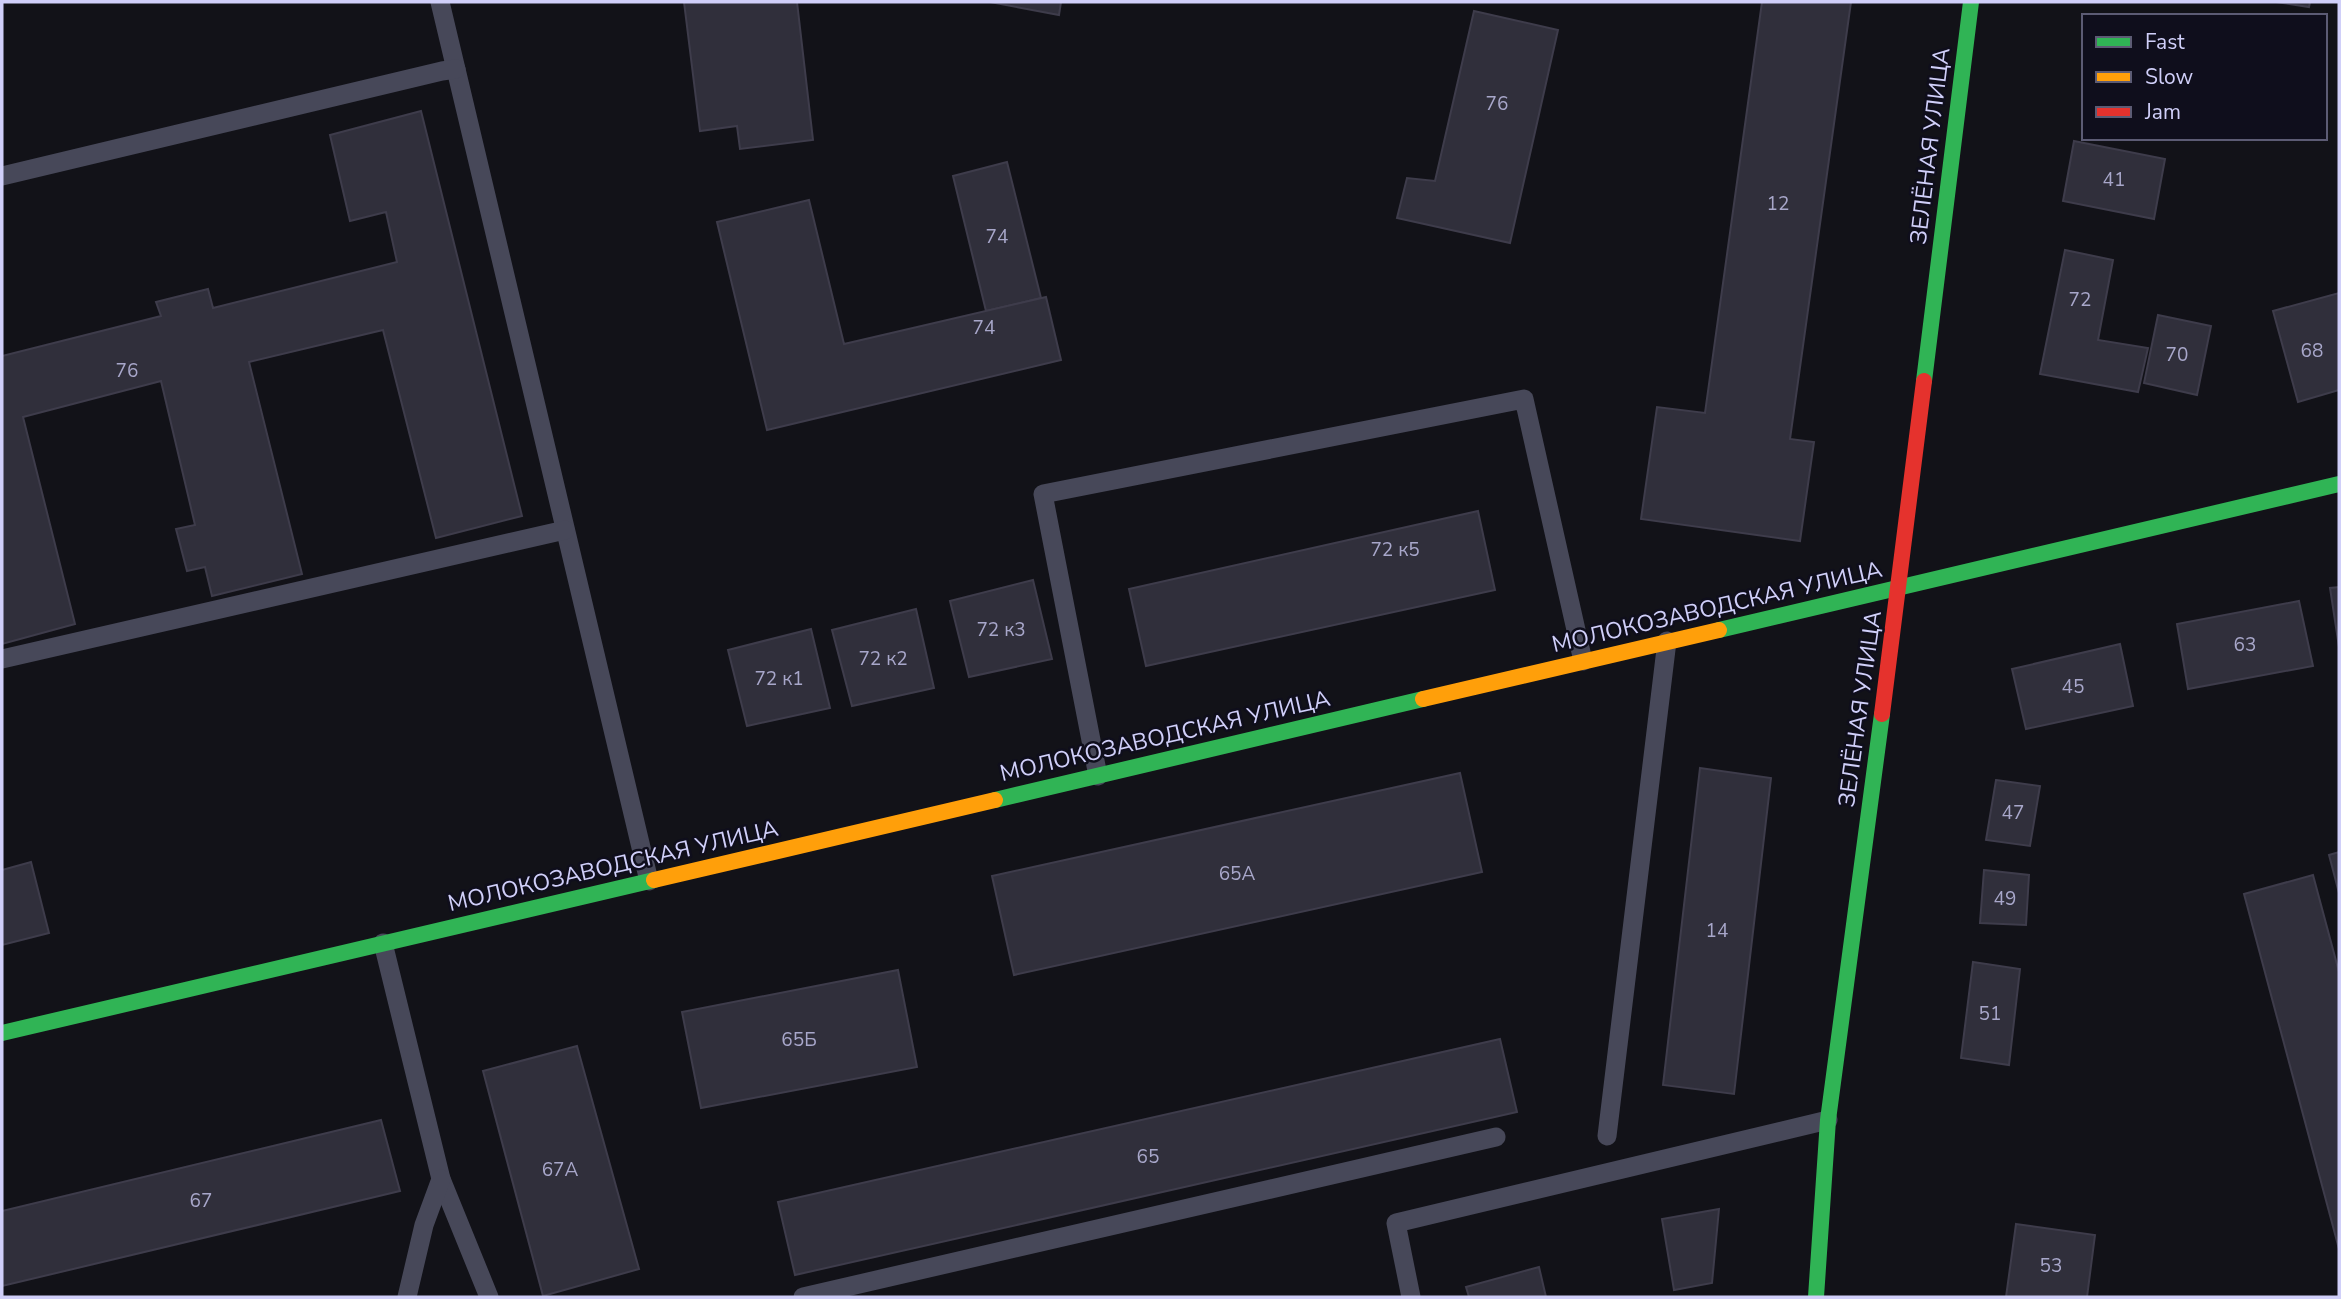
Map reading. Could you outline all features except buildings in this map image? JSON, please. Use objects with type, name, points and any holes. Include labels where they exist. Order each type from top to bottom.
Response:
[{"type":"street","name":"ЗЕЛЁНАЯ УЛИЦА","points":[[1816,1297],[1828,1120],[1899,587],[1971,2]]},
{"type":"street","name":"МОЛОКОЗАВОДСКАЯ УЛИЦА","points":[[2,1032],[2339,484]]},
{"type":"lane","points":[[440,2],[649,881]]},
{"type":"lane","points":[[2,176],[456,69]]},
{"type":"lane","points":[[1098,776],[1043,494],[1524,399],[1583,662]]},
{"type":"lane","points":[[2,659],[565,530]]},
{"type":"lane","points":[[1607,1136],[1667,640]]},
{"type":"lane","points":[[383,943],[441,1179],[489,1297]]},
{"type":"lane","points":[[1411,1297],[1396,1223],[1828,1120]]},
{"type":"lane","points":[[803,1297],[1496,1137]]},
{"type":"lane","points":[[407,1297],[424,1226],[441,1179]]},
{"type":"traffic: fast","points":[[1924,381],[1971,2]]},
{"type":"traffic: fast","points":[[1719,630],[2339,484]]},
{"type":"traffic: fast","points":[[995,800],[1423,699]]},
{"type":"traffic: fast","points":[[1816,1297],[1828,1120],[1882,714]]},
{"type":"traffic: fast","points":[[2,1033],[654,880]]},
{"type":"traffic: slow","points":[[1423,699],[1719,630]]},
{"type":"traffic: slow","points":[[654,880],[995,800]]},
{"type":"traffic: jam","points":[[1882,714],[1924,381]]}]
